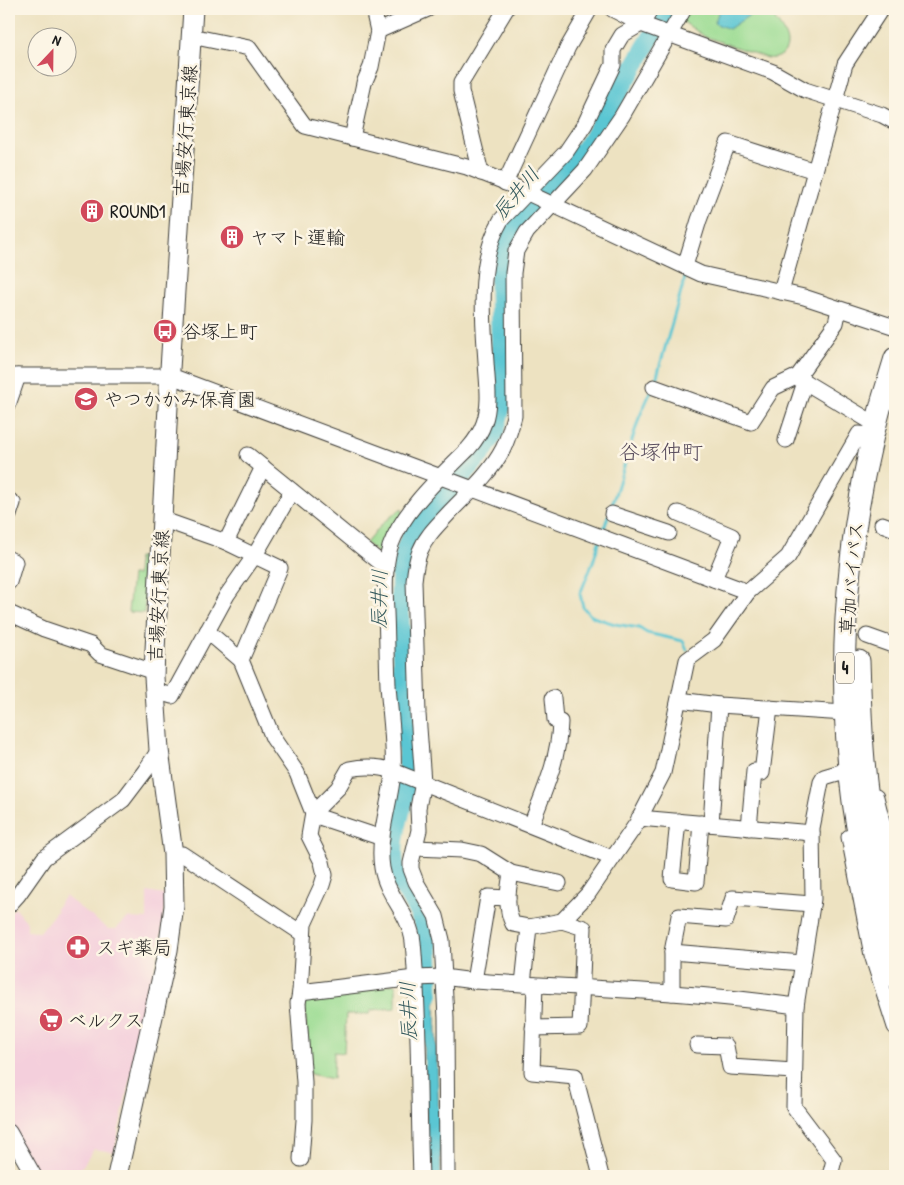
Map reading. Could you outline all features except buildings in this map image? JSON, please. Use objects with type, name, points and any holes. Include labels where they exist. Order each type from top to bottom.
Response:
[{"type":"highway","name":"草加バイパス","points":[[895,358],[874,429],[856,514],[848,575],[845,650],[846,717],[850,778],[874,905],[895,977]]},
{"type":"highway","name":"草加バイパス","points":[[895,397],[876,474],[867,529],[862,576],[859,650],[861,721],[865,770],[875,841],[895,924]]},
{"type":"main road","name":"吉場安行東京線","points":[[117,1176],[170,943],[174,906],[173,854],[159,750],[155,681],[169,376],[193,9]]},
{"type":"street","points":[[352,138],[364,83],[372,67],[378,31],[373,9]]},
{"type":"street","points":[[378,31],[428,9]]},
{"type":"street","points":[[481,173],[461,91],[461,83],[506,9]]},
{"type":"street","points":[[505,183],[568,48],[590,9]]},
{"type":"street","points":[[612,9],[643,25],[773,72],[806,90],[882,114],[895,122]]},
{"type":"street","points":[[421,1176],[416,978],[412,939],[410,928],[402,910],[390,891],[382,871],[380,853],[396,772],[387,658],[385,583],[390,549],[398,528],[413,508],[444,477],[477,438],[485,422],[488,399],[484,272],[493,233],[501,220],[566,152],[585,124],[613,65],[613,50],[622,35],[643,25],[650,9]]},
{"type":"street","points":[[447,1176],[446,1018],[441,977],[442,940],[436,916],[416,882],[411,869],[420,820],[418,808],[414,581],[416,566],[421,550],[431,532],[503,449],[514,416],[513,272],[516,251],[549,204],[585,170],[622,116],[666,34],[684,9]]},
{"type":"street","points":[[781,292],[845,64],[881,9]]},
{"type":"street","points":[[191,36],[249,48],[305,126],[468,167],[701,274],[804,297],[895,327]]},
{"type":"street","points":[[685,266],[699,220],[728,144],[815,171]]},
{"type":"street","points":[[786,440],[802,379],[836,323],[839,309]]},
{"type":"street","points":[[9,402],[13,376],[169,376],[201,386],[748,592]]},
{"type":"street","points":[[654,386],[752,422],[773,388],[802,379]]},
{"type":"street","points":[[802,379],[874,429]]},
{"type":"street","points":[[562,922],[588,894],[639,818],[663,773],[687,660],[714,640],[748,592],[788,557],[859,434],[874,429]]},
{"type":"street","points":[[248,455],[387,568]]},
{"type":"street","points":[[226,542],[263,467]]},
{"type":"street","points":[[9,613],[44,629],[91,645],[100,654],[155,681],[172,696],[227,596],[255,555],[292,491]]},
{"type":"street","points":[[9,500],[13,502],[9,515]]},
{"type":"street","points":[[659,558],[679,511],[732,536],[714,579]]},
{"type":"street","points":[[612,514],[669,533]]},
{"type":"street","points":[[161,519],[226,542],[280,568],[241,660]]},
{"type":"street","points":[[9,559],[15,562],[9,582]]},
{"type":"street","points":[[207,632],[241,660],[273,738],[297,773],[313,814],[309,836],[322,862],[325,875],[304,924],[303,934],[298,1003],[304,1082],[301,1159]]},
{"type":"street","points":[[867,636],[895,646]]},
{"type":"street","points":[[531,826],[551,774],[558,747],[560,722],[555,720],[553,698]]},
{"type":"street","points":[[679,700],[846,717],[841,772],[850,845],[872,955],[895,1027]]},
{"type":"street","points":[[678,822],[672,879],[696,882],[706,824],[719,705]]},
{"type":"street","points":[[749,828],[754,771],[762,772],[770,708]]},
{"type":"street","points":[[9,904],[18,896],[44,858],[123,800],[146,772],[159,750]]},
{"type":"street","points":[[313,814],[338,788],[349,769],[363,766],[396,772],[612,858]]},
{"type":"street","points":[[865,770],[877,797],[895,872]]},
{"type":"street","points":[[830,1176],[834,1160],[794,1107],[794,1071],[796,1006],[812,904],[812,833],[820,782],[824,777],[841,772]]},
{"type":"street","points":[[313,814],[382,838]]},
{"type":"street","points":[[639,818],[812,833]]},
{"type":"street","points":[[416,848],[462,850],[481,854],[511,873],[559,883]]},
{"type":"street","points":[[173,854],[182,854],[218,876],[303,934]]},
{"type":"street","points":[[511,873],[508,898],[509,916],[513,924],[530,927],[562,922],[584,928],[580,1027],[533,1028]]},
{"type":"street","points":[[474,981],[488,897],[508,898]]},
{"type":"street","points":[[672,993],[672,952],[679,916],[726,920],[733,898],[812,904]]},
{"type":"street","points":[[530,927],[529,985],[533,1028],[532,1072],[575,1076],[601,1176]]},
{"type":"street","points":[[672,952],[802,963]]},
{"type":"street","points":[[300,992],[416,978],[441,977],[529,985],[747,999],[796,1006]]},
{"type":"street","points":[[697,1045],[726,1046],[730,1067],[794,1071]]},
{"type":"street","points":[[9,1132],[34,1176]]},
{"type":"shaded area","points":[[147,892],[165,895],[162,931],[114,1152],[94,1149],[76,1176],[38,1176],[27,1160],[9,1121],[9,915],[15,908],[27,922],[27,931],[40,932],[65,896],[108,929],[116,929],[128,918],[147,919]]},
{"type":"green space","points":[[688,9],[767,9],[785,35],[787,46],[785,51],[777,58],[767,58],[704,36],[682,21]]},
{"type":"green space","points":[[402,508],[403,513],[382,557],[366,543],[384,522]]},
{"type":"green space","points":[[138,557],[148,557],[144,613],[128,612],[132,575],[137,575]]},
{"type":"green space","points":[[396,984],[396,1008],[371,1010],[370,1014],[346,1014],[344,1053],[334,1052],[333,1079],[310,1074],[304,996]]},
{"type":"water","points":[[720,9],[746,9],[751,14],[729,29],[714,23]]},
{"type":"water","points":[[422,972],[434,972],[441,1176],[428,1176]]},
{"type":"waterway","name":"辰井川","points":[[429,994],[428,951],[424,926],[399,878],[394,861],[394,840],[407,779],[400,622],[402,561],[412,534],[483,452],[495,432],[502,404],[500,262],[508,236],[589,143],[668,9]]},
{"type":"waterway","points":[[655,383],[686,274]]},
{"type":"waterway","points":[[610,511],[639,418],[651,391]]},
{"type":"waterway","points":[[604,529],[608,516]]},
{"type":"waterway","points":[[599,542],[580,594],[583,607],[590,615],[596,618],[683,641],[687,650]]},
{"type":"place","name":"ROUND1","points":[[92,211]]},
{"type":"place","name":"ヤマト運輸","points":[[232,237]]},
{"type":"place","name":"谷塚上町","points":[[165,331]]},
{"type":"place","name":"やつかかみ保育園","points":[[86,399]]},
{"type":"place","name":"スギ薬局","points":[[78,947]]},
{"type":"place","name":"ベルクス","points":[[51,1020]]},
{"type":"district","name":"谷塚仲町","points":[[661,452]]}]
